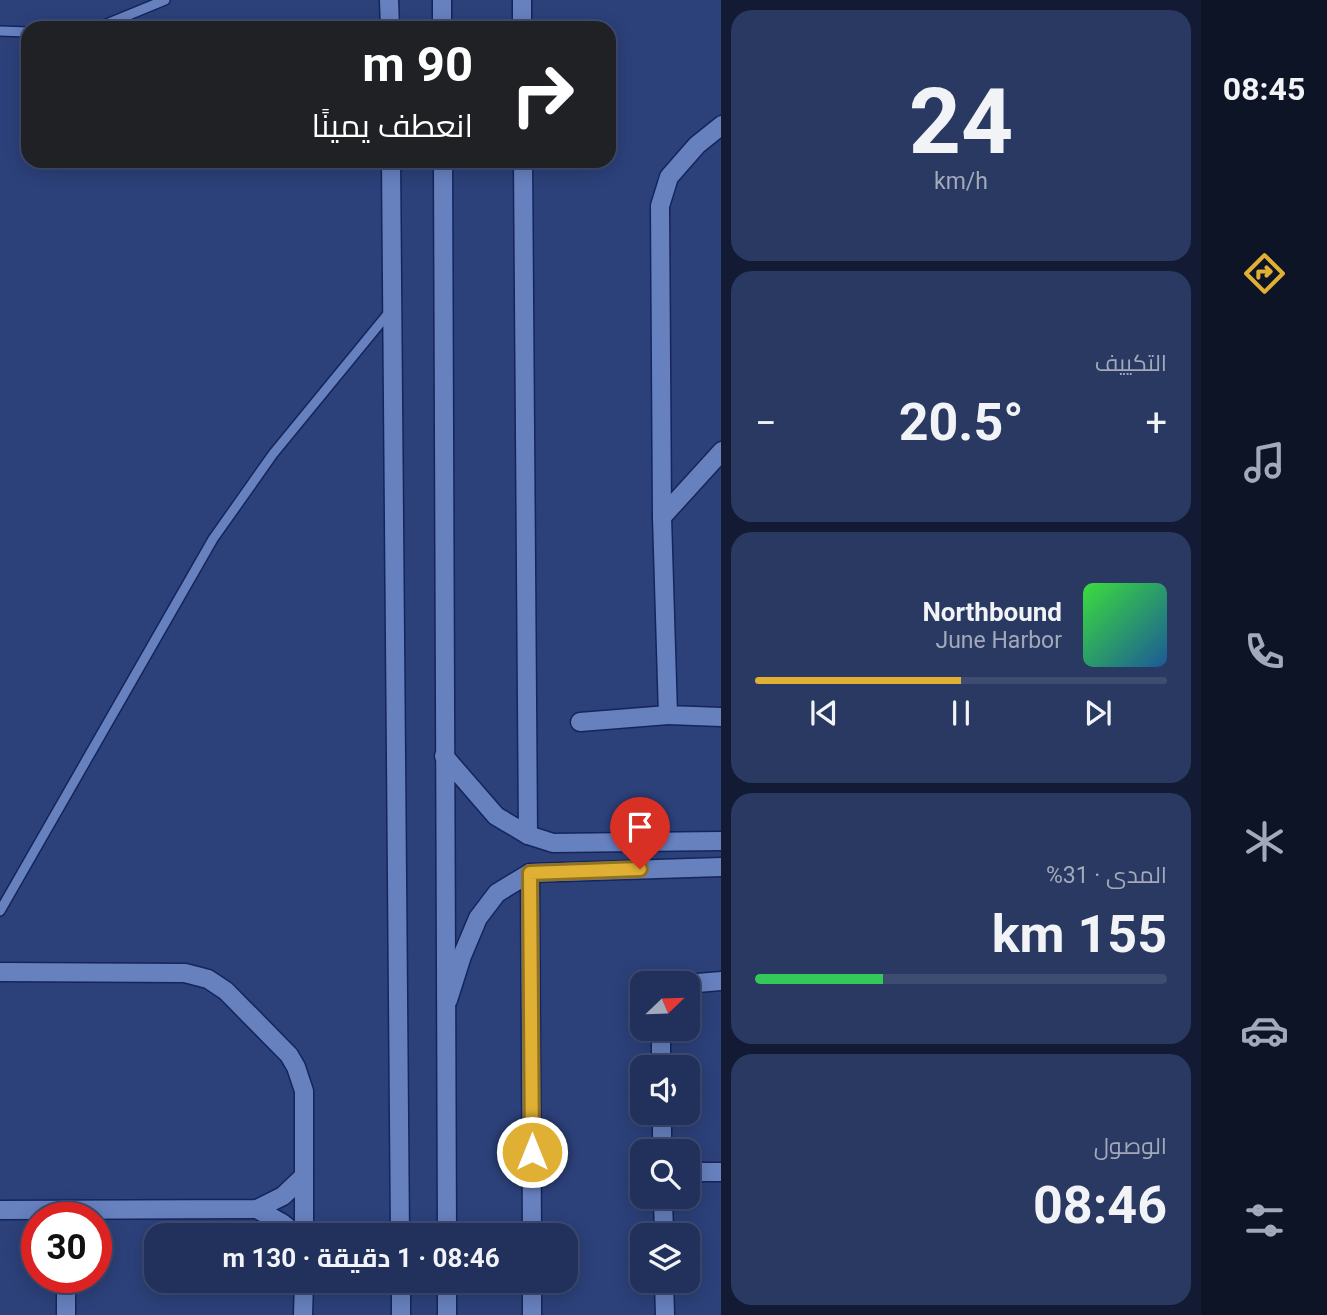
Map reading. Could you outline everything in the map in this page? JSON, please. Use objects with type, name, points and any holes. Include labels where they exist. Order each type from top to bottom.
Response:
[{"type":"street","points":[[389,0],[390,21]]},
{"type":"street","points":[[442,0],[442,21]]},
{"type":"street","points":[[522,0],[522,21]]},
{"type":"street","points":[[668,715],[662,517],[660,206],[669,177],[697,145],[721,126]]},
{"type":"street","points":[[391,168],[400,1223]]},
{"type":"street","points":[[443,168],[447,1223]]},
{"type":"street","points":[[523,168],[528,835]]},
{"type":"street","points":[[662,517],[721,452]]},
{"type":"street","points":[[580,722],[668,715],[721,717]]},
{"type":"street","points":[[444,756],[496,816],[528,835],[553,843],[721,841]]},
{"type":"street","points":[[446,1007],[462,956],[478,918],[498,893],[530,873],[721,867]]},
{"type":"street","points":[[530,873],[532,1223]]},
{"type":"street","points":[[0,972],[185,973],[198,975],[217,984],[280,1045],[296,1067],[303,1091],[304,1223]]},
{"type":"street","points":[[700,983],[721,981]]},
{"type":"street","points":[[700,1172],[721,1171]]},
{"type":"street","points":[[112,1213],[257,1209],[283,1196],[304,1176]]},
{"type":"street","points":[[257,1209],[282,1223]]},
{"type":"street","points":[[0,1210],[21,1211]]},
{"type":"street","points":[[66,1293],[66,1315]]},
{"type":"street","points":[[303,1315],[304,1293]]},
{"type":"street","points":[[447,1293],[447,1315]]},
{"type":"street","points":[[532,1293],[532,1315]]},
{"type":"street","points":[[664,1293],[665,1315]]},
{"type":"street","points":[[389,1315],[401,1298]]},
{"type":"lane","points":[[114,21],[165,0]]},
{"type":"lane","points":[[0,31],[21,32]]},
{"type":"lane","points":[[0,911],[213,540],[273,454],[392,308]]},
{"type":"route","points":[[532,1152],[530,873],[640,869]]}]
